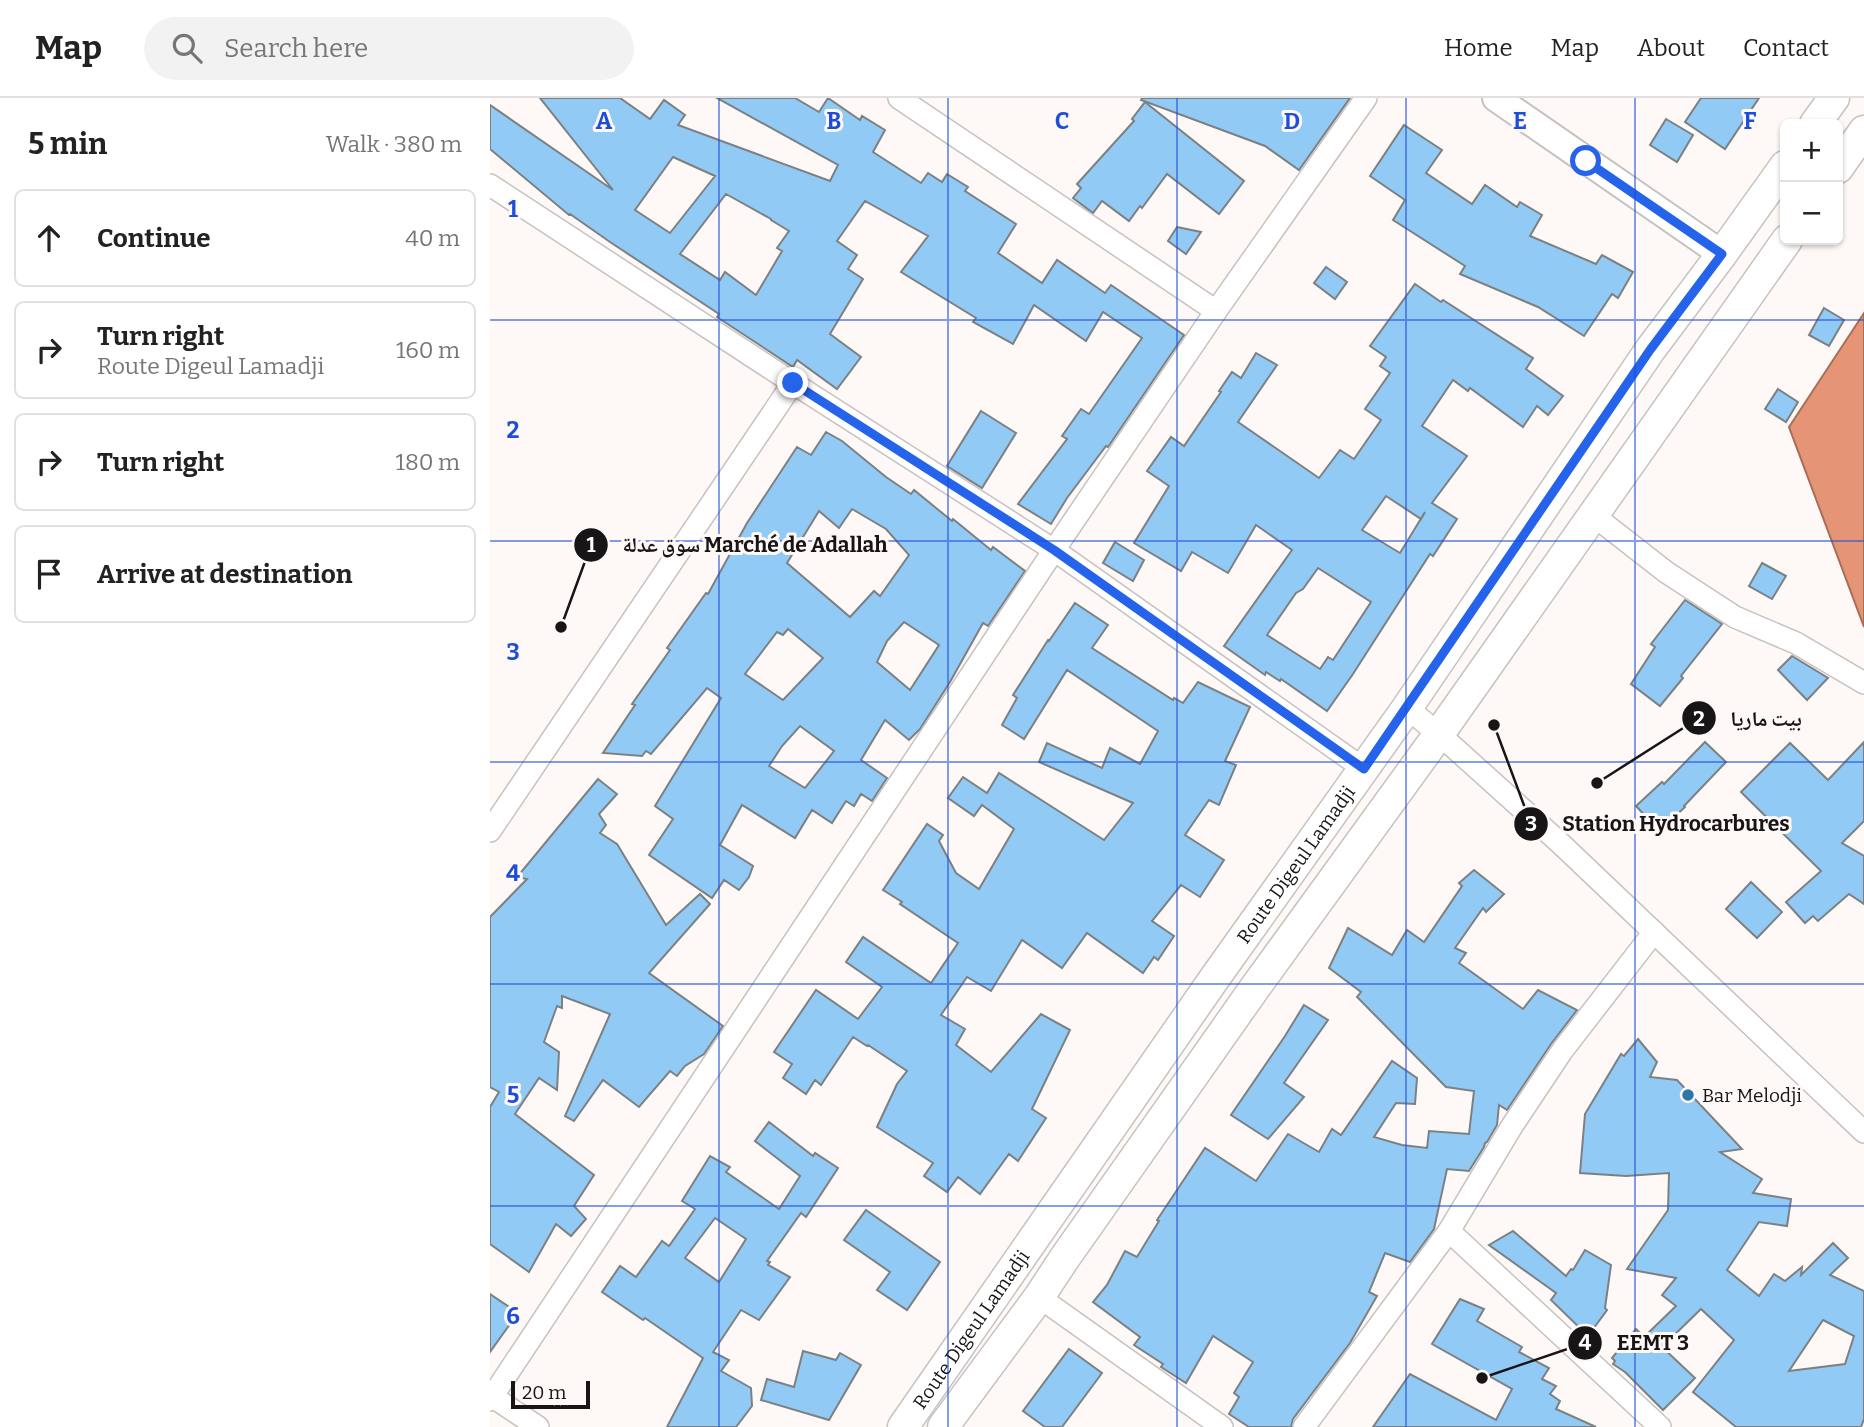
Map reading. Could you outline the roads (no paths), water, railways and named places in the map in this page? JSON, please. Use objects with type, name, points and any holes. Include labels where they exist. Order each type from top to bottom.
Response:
[{"type":"main road","points":[[1819,119],[1834,98]]},
{"type":"main road","points":[[1843,161],[1864,131]]},
{"type":"main road","name":"Route Digeul Lamadji","points":[[903,1427],[1214,979],[1407,708],[1650,350],[1780,173]]},
{"type":"main road","points":[[943,1427],[1039,1297],[1254,989],[1439,734],[1783,245]]},
{"type":"street","points":[[899,98],[1216,311]]},
{"type":"street","points":[[538,1427],[491,1397],[1054,550],[1216,311],[1366,98]]},
{"type":"street","points":[[1496,98],[1722,254]]},
{"type":"street","points":[[490,185],[1054,550],[1364,769]]},
{"type":"street","points":[[490,831],[793,383]]},
{"type":"street","points":[[1593,515],[1665,572],[1735,617],[1796,643],[1864,683]]},
{"type":"street","points":[[1407,708],[1560,843],[1864,1132]]},
{"type":"street","points":[[1304,1427],[1449,1231],[1512,1126],[1562,1051],[1654,932]]},
{"type":"street","points":[[1449,1231],[1660,1427]]},
{"type":"street","points":[[1039,1297],[1222,1427]]},
{"type":"place","name":"سوق عدلة Marché de Adallah","points":[[561,627]]},
{"type":"place","name":"Station Hydrocarbures","points":[[1494,725]]},
{"type":"place","name":"بيت ماريا","points":[[1597,783]]},
{"type":"place","name":"Bar Melodji","points":[[1688,1095]]},
{"type":"place","name":"EEMT 3","points":[[1482,1378]]}]
